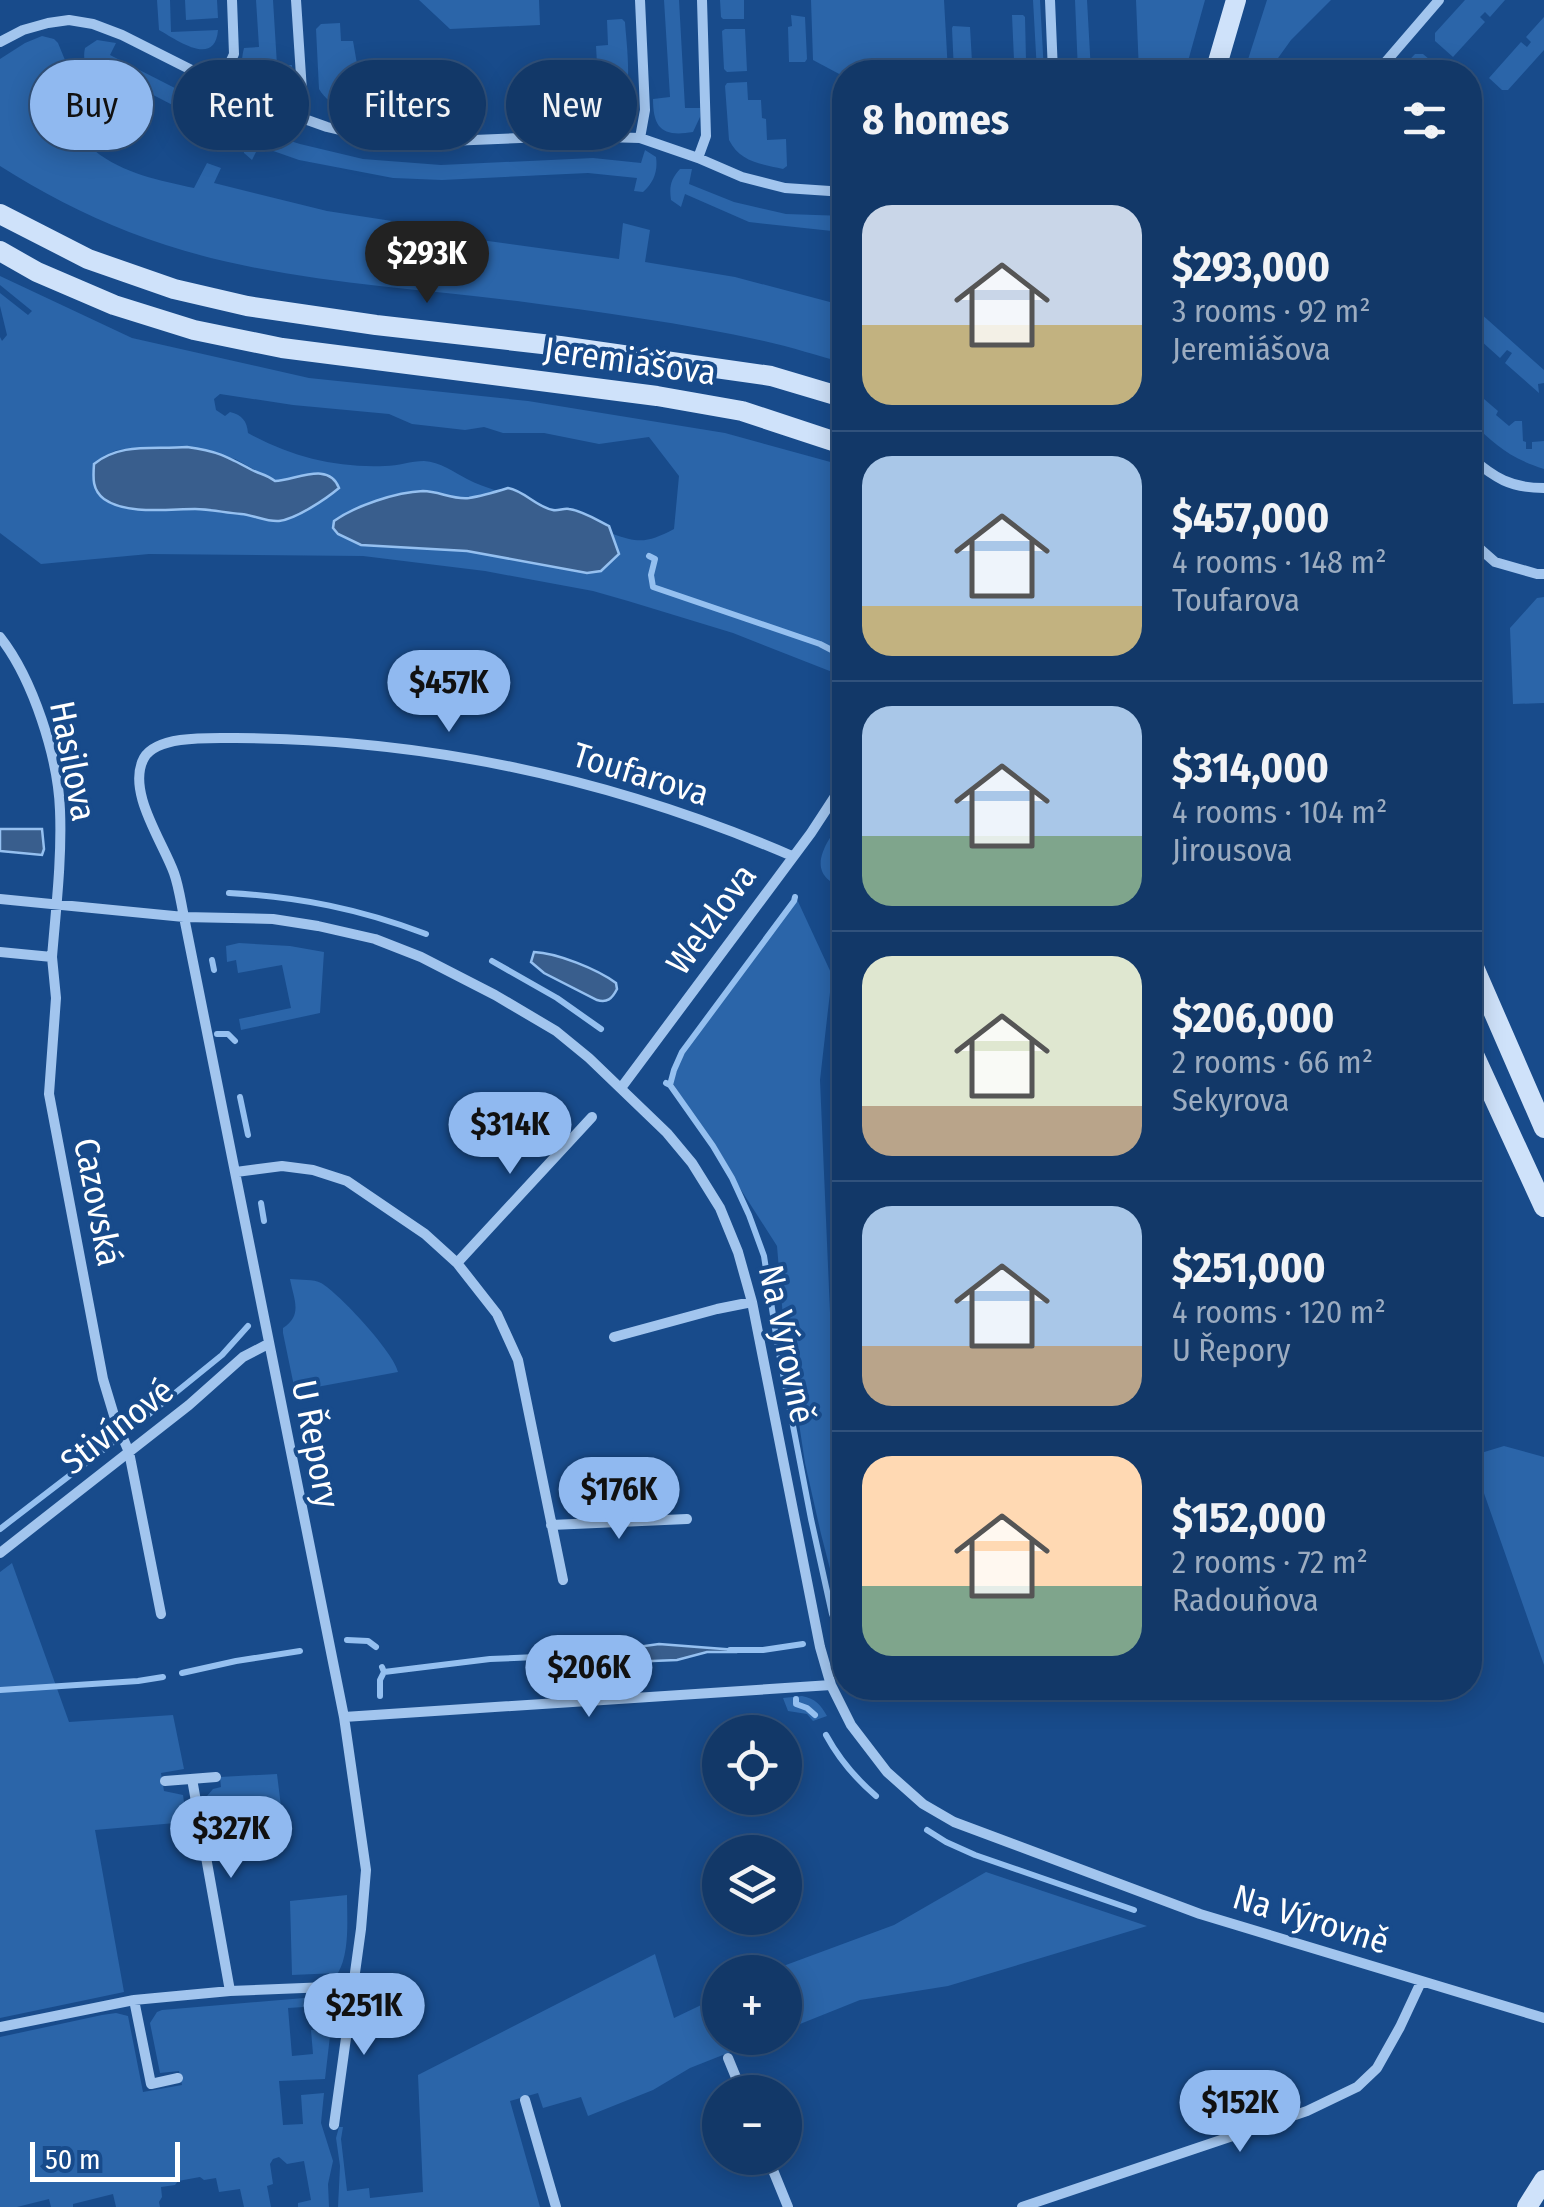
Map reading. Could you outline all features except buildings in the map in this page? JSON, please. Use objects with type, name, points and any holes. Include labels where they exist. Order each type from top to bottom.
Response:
[{"type":"main road","points":[[1218,60],[1236,0]]},
{"type":"main road","name":"Jeremiášova","points":[[0,214],[88,259],[174,289],[247,306],[771,376],[832,394]]},
{"type":"main road","name":"Jeremiášova","points":[[0,251],[37,272],[114,305],[194,330],[282,348],[592,387],[742,411],[832,441]]},
{"type":"main road","points":[[1482,986],[1544,1128]]},
{"type":"main road","points":[[1482,1072],[1544,1206]]},
{"type":"main road","points":[[1527,2207],[1544,2180]]},
{"type":"street","points":[[231,60],[232,0]]},
{"type":"street","points":[[296,0],[300,60]]},
{"type":"street","points":[[640,0],[645,110],[640,138]]},
{"type":"street","points":[[698,158],[706,136],[702,0]]},
{"type":"street","points":[[1050,0],[1052,60]]},
{"type":"street","points":[[1387,60],[1440,0]]},
{"type":"street","points":[[0,41],[23,30],[70,20],[122,35],[173,60]]},
{"type":"street","points":[[309,120],[369,137],[425,142],[569,136],[640,138],[742,177],[786,188],[832,191]]},
{"type":"street","points":[[1482,467],[1508,483],[1544,488]]},
{"type":"street","points":[[1482,551],[1495,562],[1544,574]]},
{"type":"street","name":"Hasilova","points":[[0,637],[35,698],[60,806],[52,957]]},
{"type":"street","points":[[0,662],[12,656]]},
{"type":"street","name":"Toufarova","points":[[139,782],[145,755],[155,746],[174,741],[271,739],[417,750],[497,763],[605,790],[734,832],[792,856]]},
{"type":"street","name":"U Řepory","points":[[139,782],[143,801],[175,874],[344,1717],[366,1870],[334,2125]]},
{"type":"street","name":"Welzlova","points":[[621,1088],[832,800]]},
{"type":"street","name":"Na Výrovně","points":[[0,899],[184,917],[273,919],[376,939],[420,956],[556,1031],[621,1088],[692,1163],[720,1208],[738,1252],[752,1302],[820,1647],[831,1685]]},
{"type":"street","points":[[0,952],[52,957]]},
{"type":"street","name":"Cazovská","points":[[52,957],[56,998],[50,1094],[103,1379],[129,1452],[161,1614]]},
{"type":"street","points":[[457,1264],[592,1117]]},
{"type":"street","points":[[236,1172],[282,1166],[312,1170],[348,1182],[425,1234],[457,1264],[496,1314],[518,1360],[563,1580]]},
{"type":"street","points":[[614,1337],[752,1302]]},
{"type":"street","name":"Stivínové","points":[[0,1553],[189,1405],[243,1356],[268,1344]]},
{"type":"street","points":[[550,1525],[686,1520]]},
{"type":"street","points":[[344,1717],[831,1685]]},
{"type":"street","name":"Na Výrovně","points":[[838,1700],[851,1725],[887,1772],[923,1804],[954,1822],[1184,1908],[1544,2018]]},
{"type":"street","points":[[164,1781],[216,1777]]},
{"type":"street","points":[[192,1778],[230,1991]]},
{"type":"street","points":[[1022,2207],[1307,2111],[1358,2087],[1378,2068],[1422,1982]]},
{"type":"street","points":[[0,2028],[134,2000],[353,1986]]},
{"type":"street","points":[[134,2000],[151,2084],[178,2078]]},
{"type":"street","points":[[728,2058],[735,2075]]},
{"type":"street","points":[[525,2100],[556,2207]]},
{"type":"street","points":[[775,2175],[788,2207]]},
{"type":"shaded area","points":[[157,0],[170,0],[171,32],[218,30],[215,41],[210,47],[194,48],[159,30]]},
{"type":"shaded area","points":[[185,0],[217,0],[218,18],[186,20]]},
{"type":"shaded area","points":[[256,0],[273,0],[277,60],[242,60],[244,48],[259,47]]},
{"type":"shaded area","points":[[419,0],[539,0],[540,25],[450,29]]},
{"type":"shaded area","points":[[664,0],[679,0],[685,108],[700,108],[693,132],[667,132],[655,118],[653,99],[670,97]]},
{"type":"shaded area","points":[[720,0],[744,0],[744,19],[723,19]]},
{"type":"shaded area","points":[[811,0],[944,0],[947,60],[832,60],[832,70],[813,60]]},
{"type":"shaded area","points":[[1033,0],[1040,0],[1043,60],[1036,60]]},
{"type":"shaded area","points":[[1075,0],[1087,0],[1090,60],[1078,60]]},
{"type":"shaded area","points":[[1136,0],[1205,0],[1188,60],[1138,60]]},
{"type":"shaded area","points":[[1267,0],[1331,0],[1277,60],[1248,60]]},
{"type":"shaded area","points":[[1465,0],[1505,0],[1490,17],[1485,12],[1480,17],[1485,22],[1453,57],[1435,41],[1435,33]]},
{"type":"shaded area","points":[[791,15],[805,17],[805,62],[789,62]]},
{"type":"shaded area","points":[[1012,15],[1025,17],[1026,60],[1014,60]]},
{"type":"shaded area","points":[[1544,17],[1544,50],[1508,90],[1502,90],[1489,78],[1521,42],[1527,47],[1531,42],[1526,37]]},
{"type":"shaded area","points":[[607,20],[625,22],[627,60],[597,60],[596,46],[608,45]]},
{"type":"shaded area","points":[[340,23],[341,41],[353,41],[356,60],[329,60],[329,101],[319,89],[316,29],[321,24]]},
{"type":"shaded area","points":[[970,27],[972,60],[953,60],[952,28]]},
{"type":"shaded area","points":[[725,29],[745,29],[747,71],[724,69]]},
{"type":"shaded area","points":[[42,36],[58,43],[65,60],[30,60],[30,150],[94,150],[129,171],[194,188],[207,163],[221,168],[214,183],[327,211],[465,226],[466,238],[619,259],[623,223],[650,230],[645,262],[735,277],[832,303],[832,359],[774,343],[672,323],[271,271],[175,248],[112,225],[0,166],[0,59]]},
{"type":"shaded area","points":[[97,40],[116,43],[110,55],[120,60],[85,60],[85,48]]},
{"type":"shaded area","points":[[1415,54],[1423,54],[1430,60],[1409,60]]},
{"type":"shaded area","points":[[153,77],[173,87],[173,105],[153,95]]},
{"type":"shaded area","points":[[747,82],[748,100],[761,100],[767,140],[786,139],[787,166],[783,169],[745,158],[729,140],[725,86]]},
{"type":"shaded area","points":[[309,146],[363,159],[441,165],[593,158],[641,163],[645,150],[656,157],[656,167],[643,192],[634,191],[637,178],[588,173],[442,180],[393,178],[299,160],[270,150],[309,150]]},
{"type":"shaded area","points":[[244,150],[257,150],[252,160]]},
{"type":"shaded area","points":[[680,169],[692,169],[689,184],[734,202],[786,214],[832,216],[832,231],[749,222],[685,194],[681,207],[671,200],[673,180]]},
{"type":"shaded area","points":[[0,276],[132,338],[309,378],[528,401],[725,433],[832,462],[832,672],[733,633],[628,601],[485,571],[363,556],[149,554],[41,564],[0,533],[0,337],[2,341],[7,335],[0,293],[28,315],[32,311],[0,285]],"holes":[[[220,394],[389,414],[412,424],[465,430],[484,427],[503,433],[544,433],[599,444],[649,437],[679,476],[674,529],[644,540],[613,534],[618,555],[601,571],[587,573],[467,551],[361,545],[361,505],[422,491],[467,499],[497,491],[430,462],[367,466],[297,455],[248,433],[238,415],[230,412],[225,416],[216,410],[214,399]],[[179,448],[235,459],[275,481],[304,475],[339,488],[292,518],[277,522],[198,509],[125,507],[104,456],[117,450]]]},
{"type":"shaded area","points":[[1482,315],[1544,370],[1539,393],[1505,363],[1512,353],[1507,350],[1500,358],[1482,342]]},
{"type":"shaded area","points":[[1482,397],[1509,426],[1522,421],[1526,449],[1532,449],[1532,442],[1544,441],[1544,469],[1504,450],[1482,431]]},
{"type":"shaded area","points":[[187,447],[221,455],[275,481],[320,474],[328,475],[339,488],[302,513],[274,521],[206,510],[124,507],[104,499],[95,488],[94,464],[115,452]]},
{"type":"shaded area","points":[[508,488],[547,508],[574,510],[609,526],[619,554],[601,571],[587,573],[467,551],[361,545],[333,528],[334,521],[353,510],[401,494],[423,491],[469,498]]},
{"type":"shaded area","points":[[1544,597],[1544,703],[1513,704],[1510,628],[1537,598]]},
{"type":"shaded area","points":[[0,829],[42,829],[42,855],[0,851]]},
{"type":"shaded area","points":[[832,837],[832,882],[821,865]]},
{"type":"shaded area","points":[[795,895],[832,975],[820,1080],[832,1359],[832,1577],[805,1463],[783,1317],[777,1246],[672,1082],[690,1038],[732,989]]},
{"type":"shaded area","points":[[239,943],[324,952],[320,1013],[241,1030],[239,1019],[291,1008],[282,965],[238,973],[236,960],[227,962],[226,946]]},
{"type":"shaded area","points":[[534,952],[588,967],[616,983],[617,989],[609,999],[597,1000],[544,973],[531,962]]},
{"type":"shaded area","points":[[290,1279],[315,1281],[329,1289],[377,1339],[398,1372],[295,1391],[283,1333],[295,1312]]},
{"type":"shaded area","points":[[1504,1446],[1544,1457],[1544,1665],[1482,1487],[1482,1453]]},
{"type":"shaded area","points":[[12,1563],[69,1722],[173,1715],[184,1769],[161,1773],[164,1791],[183,1795],[187,1822],[95,1830],[124,1992],[0,2018],[0,1572]]},
{"type":"shaded area","points":[[659,1644],[736,1652],[707,1652],[677,1660],[652,1661],[638,1671],[632,1666],[630,1648]]},
{"type":"shaded area","points":[[802,1696],[817,1703],[827,1716],[813,1721],[807,1714],[788,1711],[783,1698]]},
{"type":"shaded area","points":[[277,1774],[285,1839],[216,1844],[207,1796],[221,1787],[220,1777]]},
{"type":"shaded area","points":[[986,1872],[1147,1926],[948,1986],[860,2000],[802,2023],[802,1959],[894,1925]]},
{"type":"shaded area","points":[[347,1895],[346,1945],[338,1973],[292,1975],[290,1901]]},
{"type":"shaded area","points":[[655,1954],[674,2018],[702,2005],[702,2055],[723,2055],[690,2068],[653,2090],[588,2116],[581,2097],[543,2108],[538,2093],[510,2101],[540,2207],[338,2207],[339,2127],[343,2127],[347,2191],[369,2188],[370,2198],[423,2192],[418,2075]]},
{"type":"shaded area","points":[[316,1997],[330,2004],[333,2010],[325,2079],[279,2081],[283,2125],[303,2124],[301,2095],[324,2093],[321,2123],[333,2161],[329,2207],[298,2207],[298,2203],[311,2200],[304,2161],[287,2164],[279,2157],[270,2164],[273,2184],[267,2186],[271,2207],[244,2207],[240,2189],[219,2192],[216,2178],[200,2177],[161,2187],[160,2207],[116,2207],[113,2194],[73,2207],[51,2207],[49,2199],[0,2207],[0,2037],[102,2015],[128,2016],[143,2092],[182,2085],[179,2071],[160,2073],[150,2023],[162,2010]],"holes":[[[320,2006],[322,2029],[311,2030],[313,2054],[292,2056],[288,2008]]]},
{"type":"waterway","points":[[649,556],[655,559],[653,587],[832,650]]},
{"type":"waterway","points":[[229,893],[329,906],[426,934]]},
{"type":"waterway","points":[[670,1085],[682,1052],[795,897]]},
{"type":"waterway","points":[[212,960],[214,970]]},
{"type":"waterway","points":[[492,961],[557,998],[601,1029]]},
{"type":"waterway","points":[[217,1034],[228,1034],[235,1041]]},
{"type":"waterway","points":[[666,1083],[732,1178],[764,1256],[778,1348],[832,1614]]},
{"type":"waterway","points":[[240,1097],[248,1135]]},
{"type":"waterway","points":[[261,1203],[264,1221]]},
{"type":"waterway","points":[[148,1415],[222,1355],[248,1326]]},
{"type":"waterway","points":[[0,1529],[112,1443]]},
{"type":"waterway","points":[[347,1640],[368,1641],[376,1647]]},
{"type":"waterway","points":[[730,1650],[803,1644]]},
{"type":"waterway","points":[[182,1673],[300,1651]]},
{"type":"waterway","points":[[382,1667],[384,1672],[537,1657],[583,1661],[637,1652]]},
{"type":"waterway","points":[[380,1696],[384,1672]]},
{"type":"waterway","points":[[0,1690],[163,1677]]},
{"type":"waterway","points":[[796,1699],[796,1704],[815,1715]]},
{"type":"waterway","points":[[826,1735],[848,1768],[876,1796]]},
{"type":"waterway","points":[[927,1830],[975,1855],[1134,1910]]}]
